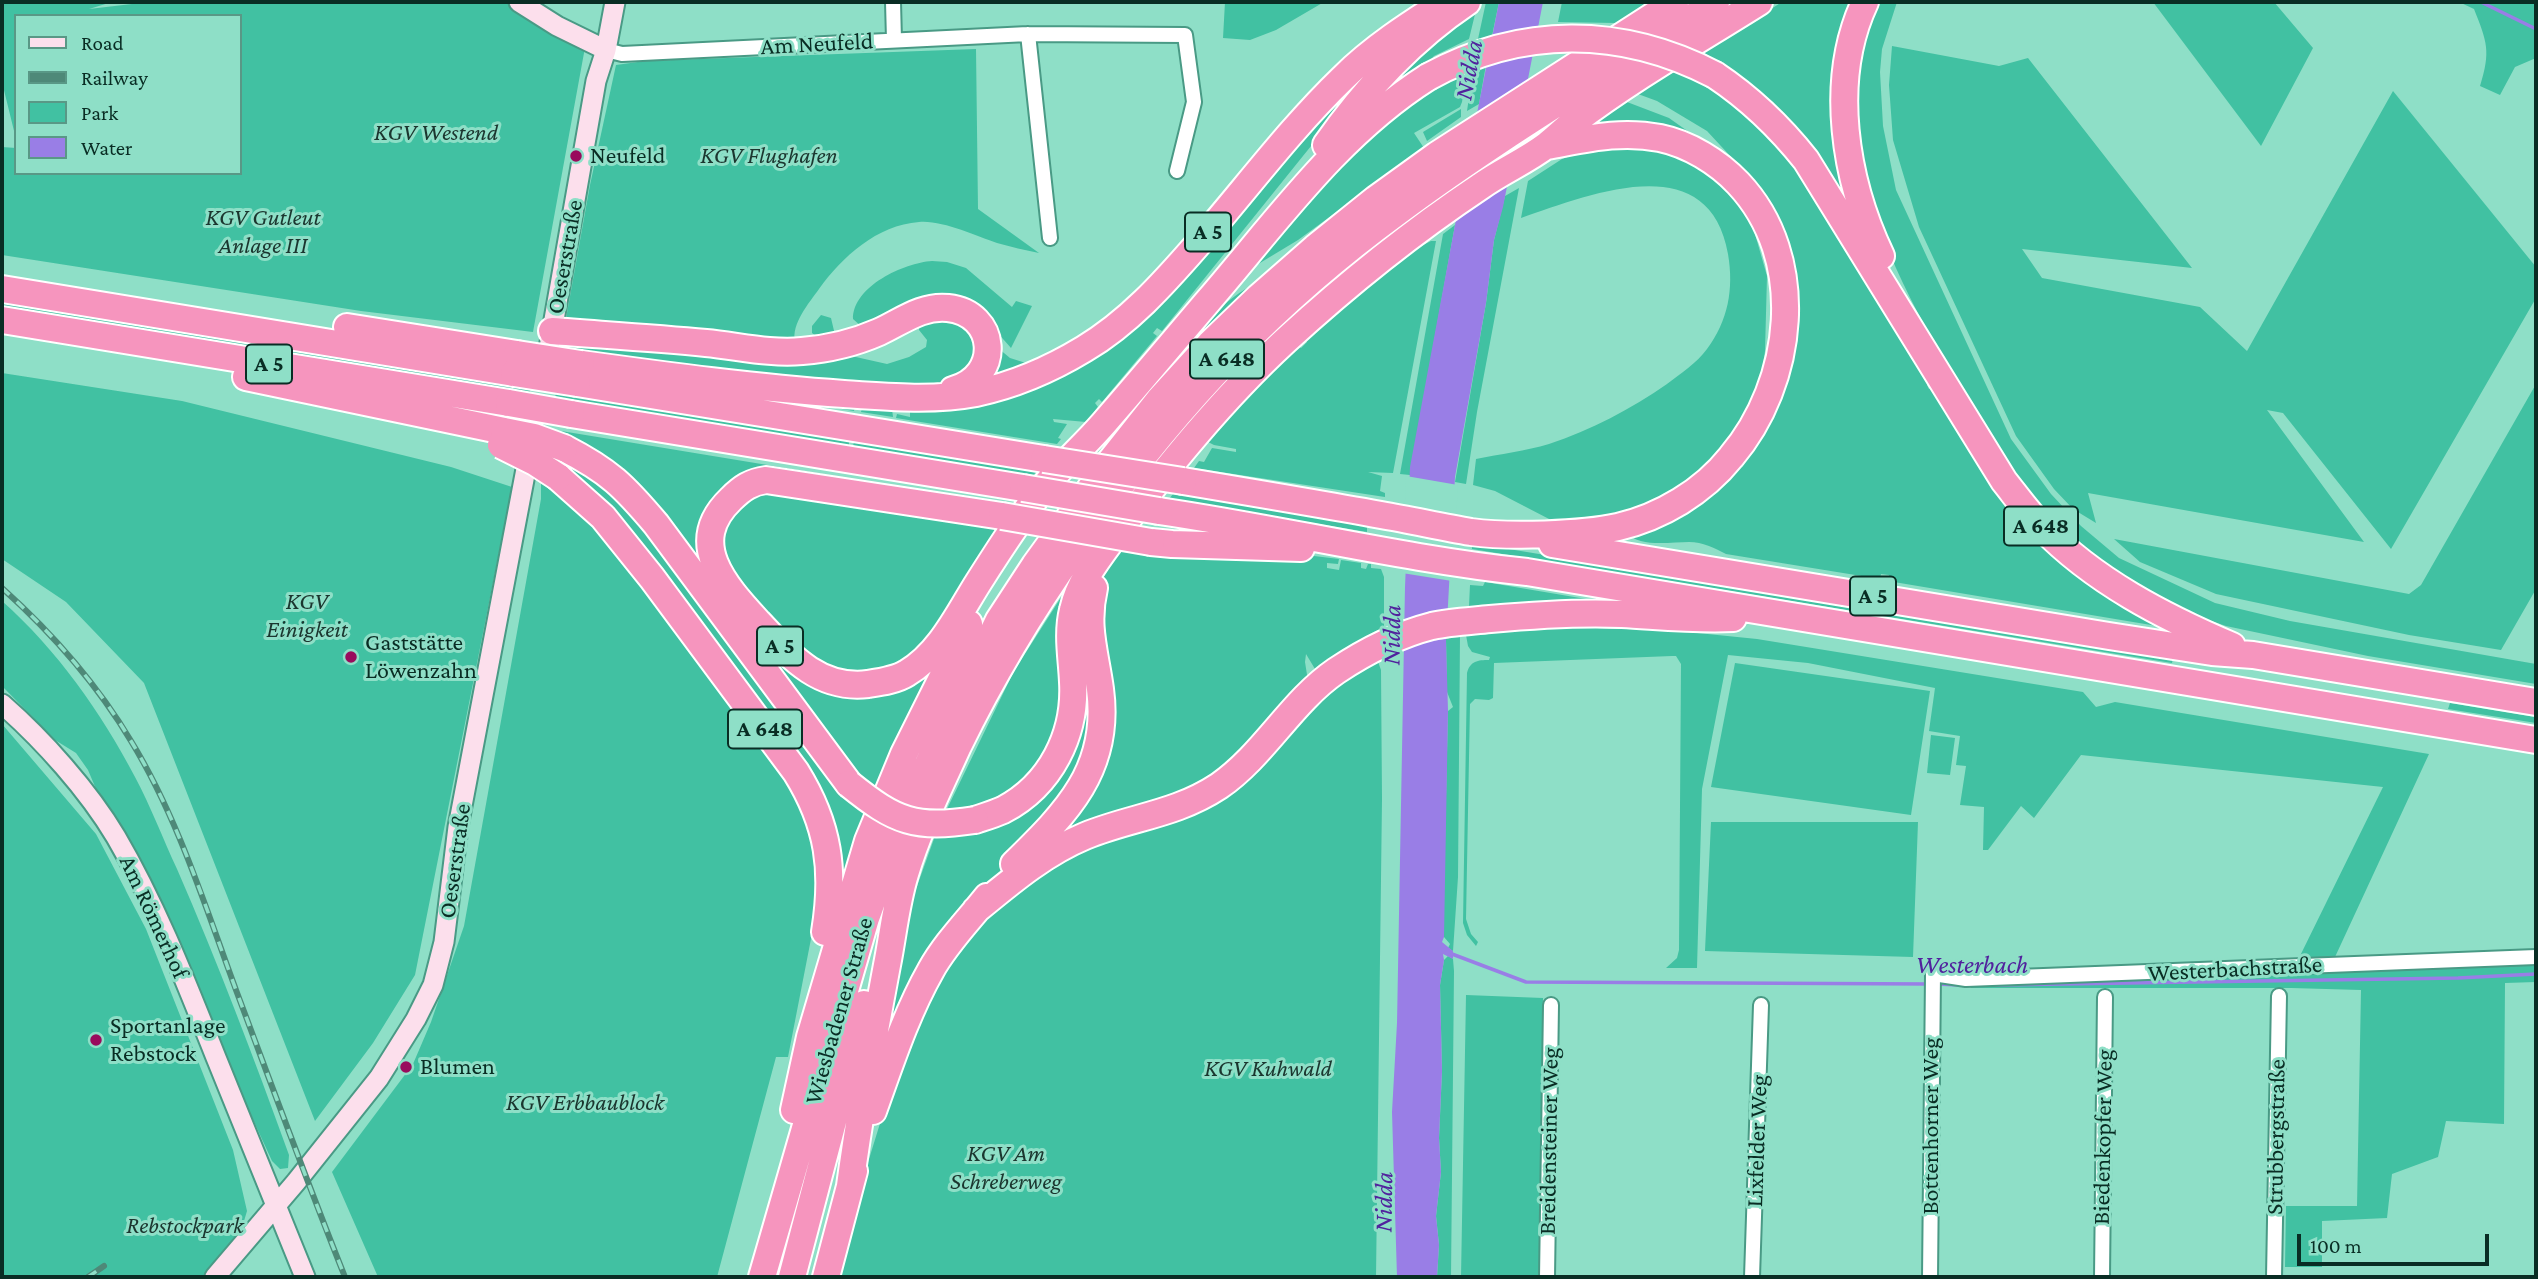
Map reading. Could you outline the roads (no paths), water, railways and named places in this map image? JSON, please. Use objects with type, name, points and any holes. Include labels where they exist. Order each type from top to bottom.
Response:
[{"type":"highway","name":"A 648","points":[[934,750],[999,620],[1035,565],[1109,463],[1159,400],[1210,344],[1287,272],[1437,155],[1675,2]]},
{"type":"highway","name":"A 648","points":[[850,1186],[867,1072],[904,876],[936,793],[1013,641],[1106,503],[1157,436],[1197,390],[1280,308],[1374,229],[1438,182],[1716,2]]},
{"type":"highway","name":"A 648","points":[[413,412],[503,438],[534,437],[564,448],[613,477],[656,524],[849,784],[881,808],[900,818],[942,825],[975,820],[1003,810],[1040,782],[1064,743],[1073,710],[1070,631],[1072,611],[1092,566],[1194,436],[1284,342],[1364,272],[1431,221],[1483,184],[1546,146],[1602,103],[1759,2]]},
{"type":"highway","name":"A 648","points":[[1865,2],[1853,35],[1846,77],[1845,128],[1860,207],[1895,289],[1903,317],[2004,481],[2041,527],[2077,559],[2114,586],[2175,619],[2253,655]]},
{"type":"highway","name":"A 5","points":[[1285,208],[1327,142],[1356,106],[1409,48],[1456,4]]},
{"type":"highway","name":"A 5","points":[[579,373],[897,397],[977,392],[1017,381],[1058,363],[1105,335],[1151,296],[1303,119],[1344,76],[1381,45],[1456,4]]},
{"type":"highway","points":[[1034,516],[1102,426],[1285,208],[1342,145],[1402,93],[1428,77],[1480,53],[1543,40],[1626,42],[1679,58],[1715,75],[1767,114],[1794,144],[1903,317]]},
{"type":"highway","name":"A 5","points":[[1483,533],[1592,531],[1618,527],[1669,508],[1714,476],[1732,457],[1749,432],[1772,387],[1780,362],[1785,290],[1772,236],[1761,212],[1728,172],[1686,146],[1641,135],[1596,136],[1546,146]]},
{"type":"highway","name":"A 5","points":[[2,289],[117,307],[185,301],[1044,459],[2122,638],[2212,652],[2253,655],[2536,702]]},
{"type":"highway","points":[[551,340],[707,343],[773,351],[800,351],[852,343],[929,309],[958,310],[981,325],[988,348],[984,368],[970,384],[932,396]]},
{"type":"highway","name":"A 5","points":[[2,320],[1235,522],[1472,566],[1539,574],[2536,740]]},
{"type":"highway","name":"A 5","points":[[30,325],[303,390],[413,412]]},
{"type":"highway","name":"A 5","points":[[1102,426],[1045,486],[1000,548],[937,646],[907,673],[882,682],[842,684],[822,678],[800,666],[724,583],[711,553],[713,524],[727,502],[753,482],[766,480],[1002,516],[1151,542],[1380,550]]},
{"type":"highway","name":"A 648","points":[[503,438],[576,491],[603,517],[652,578],[796,772],[820,816],[829,852],[831,897],[810,1038]]},
{"type":"highway","name":"A 648","points":[[934,750],[960,673],[1008,566],[1034,516]]},
{"type":"highway","name":"A 648","points":[[785,1191],[792,1115],[810,1038],[858,872],[904,754],[1000,563],[1034,516]]},
{"type":"highway","points":[[825,1277],[850,1186],[891,1061],[918,995],[953,937],[1012,866],[1060,816],[1085,784],[1095,760],[1103,711],[1090,636],[1090,615],[1099,568],[1118,532]]},
{"type":"highway","points":[[976,910],[1009,883],[1060,848],[1104,829],[1161,814],[1219,785],[1244,764],[1311,693],[1334,673],[1378,646],[1433,626],[1569,612],[1707,620],[1779,615]]},
{"type":"highway","name":"Wiesbadener Straße","points":[[762,1277],[866,918],[903,815],[934,750]]},
{"type":"highway","name":"Wiesbadener Straße","points":[[792,1277],[874,969],[904,876]]},
{"type":"street","points":[[519,2],[557,26],[606,50]]},
{"type":"street","name":"Oeserstraße","points":[[551,340],[596,81],[606,50],[615,2]]},
{"type":"street","points":[[893,2],[894,40]]},
{"type":"street","points":[[1028,34],[1050,238]]},
{"type":"street","name":"Am Neufeld","points":[[606,50],[622,54],[1028,34],[1185,35],[1195,102],[1177,171]]},
{"type":"street","name":"Oeserstraße","points":[[215,1277],[276,1206],[379,1077],[416,1020],[433,985],[444,942],[458,827],[526,469]]},
{"type":"street","name":"Am Römerhof","points":[[2,704],[50,752],[90,800],[115,836],[182,973],[305,1277]]},
{"type":"street","name":"Westerbachstraße","points":[[1933,976],[1966,979],[2536,957]]},
{"type":"street","name":"Bottenhorner Weg","points":[[1930,1277],[1933,976]]},
{"type":"street","name":"Strubbergstraße","points":[[2274,1277],[2279,996]]},
{"type":"street","name":"Biedenkopfer Weg","points":[[2102,1277],[2105,997]]},
{"type":"street","name":"Breidensteiner Weg","points":[[1547,1277],[1551,1005]]},
{"type":"street","name":"Lixfelder Weg","points":[[1752,1277],[1761,1005]]},
{"type":"water","points":[[1499,2],[1543,2],[1503,207],[1494,240],[1486,303],[1455,477],[1446,641],[1448,711],[1442,942],[1453,951],[1453,959],[1443,954],[1440,985],[1441,1172],[1436,1216],[1439,1245],[1437,1277],[1397,1277],[1392,1112],[1397,1023],[1405,587],[1410,467]]},
{"type":"waterway","points":[[2481,2],[2536,29]]},
{"type":"waterway","name":"Westerbach","points":[[1452,954],[1526,982],[1929,984]]},
{"type":"waterway","name":"Westerbach","points":[[1996,985],[2458,978],[2536,974]]},
{"type":"waterway","name":"Westerbach","points":[[1937,984],[1960,985]]},
{"type":"railway","points":[[2,588],[56,641],[88,679],[118,720],[148,770],[190,863],[345,1277]]},
{"type":"railway","points":[[88,1277],[104,1266]]},
{"type":"place","name":"Neufeld","points":[[576,156]]},
{"type":"place","name":"Gaststätte Löwenzahn","points":[[351,657]]},
{"type":"place","name":"Sportanlage Rebstock","points":[[96,1040]]},
{"type":"place","name":"Blumen","points":[[406,1067]]},
{"type":"water label","name":"Nidda","points":[[1469,70]]},
{"type":"water label","name":"Nidda","points":[[1392,635]]},
{"type":"water label","name":"Nidda","points":[[1384,1202]]},
{"type":"park label","name":"KGV Westend","points":[[436,133]]},
{"type":"park label","name":"KGV Flughafen","points":[[769,156]]},
{"type":"park label","name":"KGV Gutleut Anlage III","points":[[263,232]]},
{"type":"park label","name":"KGV Einigkeit","points":[[307,616]]},
{"type":"park label","name":"KGV Kuhwald","points":[[1268,1069]]},
{"type":"park label","name":"KGV Erbbaublock","points":[[585,1103]]},
{"type":"park label","name":"KGV Am Schreberweg","points":[[1006,1168]]},
{"type":"park label","name":"Rebstockpark","points":[[185,1226]]}]
